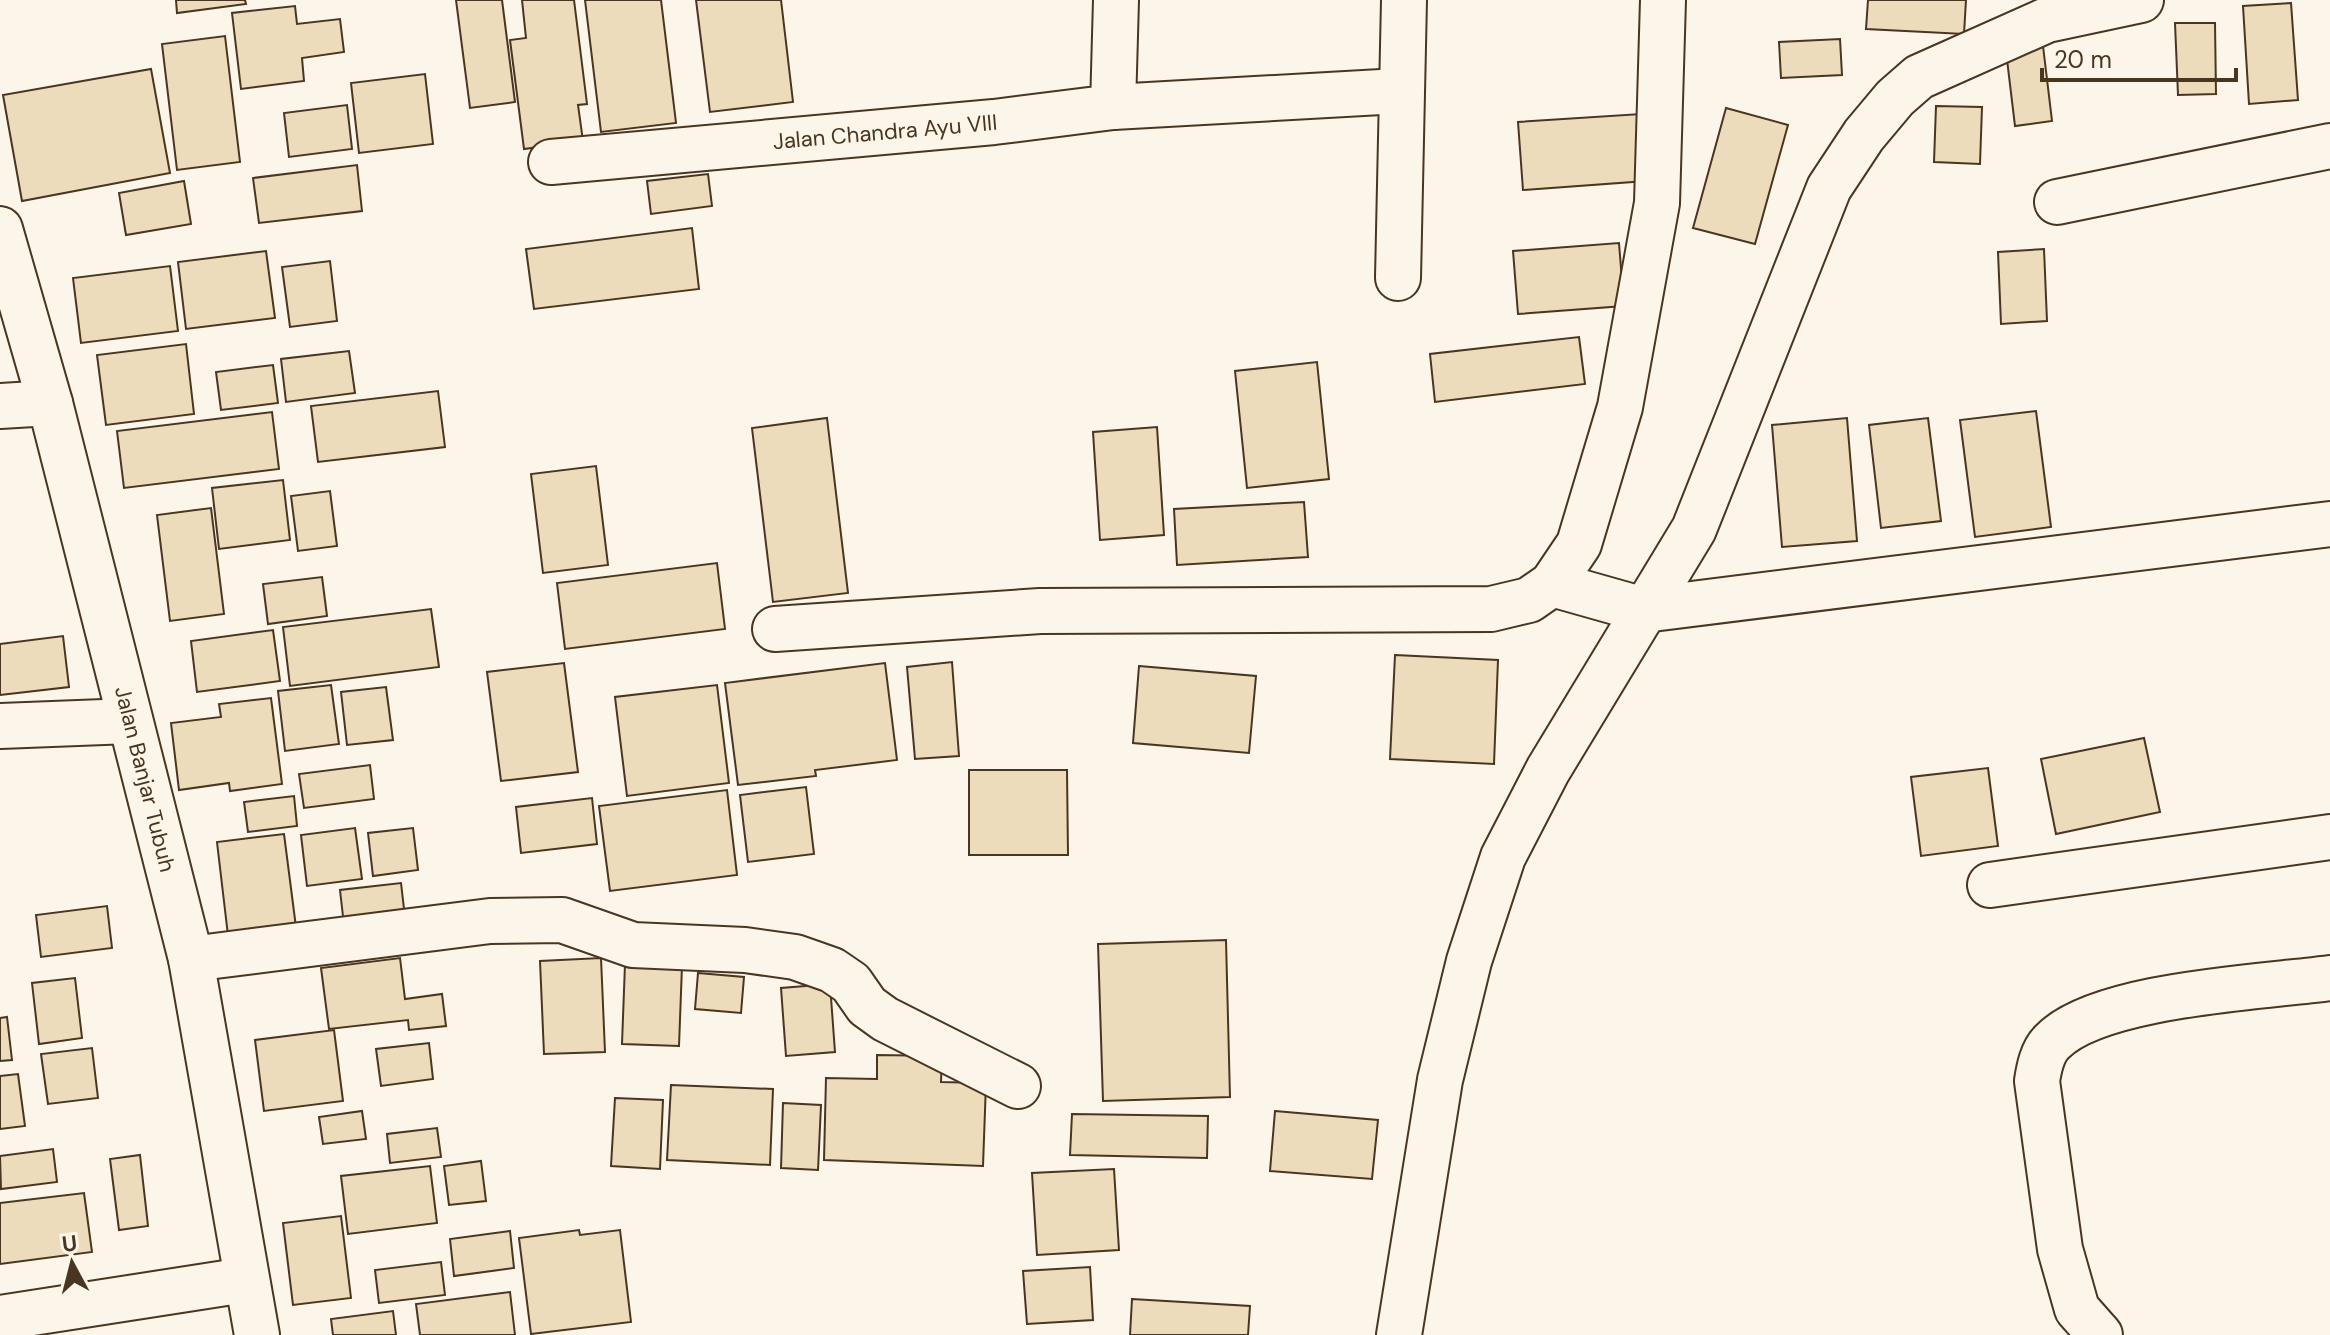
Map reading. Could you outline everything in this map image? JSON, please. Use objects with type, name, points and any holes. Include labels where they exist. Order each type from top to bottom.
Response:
[{"type":"street","points":[[1113,107],[1116,0]]},
{"type":"street","points":[[1398,278],[1399,91],[1404,0]]},
{"type":"street","points":[[775,629],[1040,611],[1491,609],[1529,600],[1552,584],[1579,544],[1623,391],[1657,203],[1663,0]]},
{"type":"street","points":[[1399,1335],[1440,1080],[1469,961],[1503,857],[1548,770],[1694,529],[1829,188],[1864,135],[1895,98],[1919,77],[2047,20],[2141,0]]},
{"type":"street","name":"Jalan Chandra Ayu VIII","points":[[551,162],[994,122],[1113,107],[1399,91]]},
{"type":"street","points":[[2057,202],[2330,146]]},
{"type":"street","name":"Jalan Banjar Tubuh","points":[[0,229],[50,403],[191,959],[257,1335]]},
{"type":"street","points":[[0,406],[50,403]]},
{"type":"street","points":[[1552,584],[1644,610],[2330,524]]},
{"type":"street","points":[[0,726],[130,721]]},
{"type":"street","points":[[1990,885],[2330,837]]},
{"type":"street","points":[[191,959],[490,921],[562,920],[633,945],[745,950],[795,957],[832,970],[851,983],[867,1006],[885,1019],[1018,1086]]},
{"type":"street","points":[[2100,1335],[2077,1309],[2060,1249],[2037,1081],[2040,1062],[2052,1042],[2080,1023],[2127,1007],[2330,978]]},
{"type":"street","points":[[0,1318],[245,1280]]},
{"type":"building","points":[[176,0],[245,0],[246,4],[177,13]]},
{"type":"building","points":[[456,0],[502,0],[515,102],[470,108]]},
{"type":"building","points":[[522,0],[574,0],[587,104],[578,105],[583,141],[524,149],[510,40],[526,38]]},
{"type":"building","points":[[585,0],[661,0],[676,123],[601,132]]},
{"type":"building","points":[[696,0],[781,0],[793,102],[710,112]]},
{"type":"building","points":[[1868,0],[1966,0],[1964,34],[1866,29]]},
{"type":"building","points":[[2291,3],[2298,100],[2249,104],[2243,6]]},
{"type":"building","points":[[295,6],[297,24],[340,19],[344,52],[302,58],[304,81],[241,89],[232,13]]},
{"type":"building","points":[[2175,23],[2215,23],[2216,94],[2178,95]]},
{"type":"building","points":[[225,36],[240,162],[177,170],[162,44]]},
{"type":"building","points":[[1840,39],[1842,75],[1781,78],[1779,42]]},
{"type":"building","points":[[2043,46],[2052,121],[2015,126],[2006,51]]},
{"type":"building","points":[[151,69],[170,173],[22,201],[3,95]]},
{"type":"building","points":[[425,74],[433,144],[359,153],[351,83]]},
{"type":"building","points":[[347,105],[352,149],[289,157],[284,113]]},
{"type":"building","points":[[1936,106],[1982,107],[1980,164],[1934,162]]},
{"type":"building","points":[[1726,108],[1788,125],[1755,244],[1693,228]]},
{"type":"building","points":[[1641,114],[1646,181],[1523,190],[1518,122]]},
{"type":"building","points":[[357,165],[362,211],[259,223],[253,178]]},
{"type":"building","points":[[708,174],[712,206],[651,214],[647,181]]},
{"type":"building","points":[[184,181],[191,224],[126,235],[119,193]]},
{"type":"building","points":[[692,228],[699,289],[534,309],[526,249]]},
{"type":"building","points":[[1619,243],[1624,306],[1518,314],[1513,251]]},
{"type":"building","points":[[2044,249],[2047,321],[2001,324],[1998,252]]},
{"type":"building","points":[[266,251],[275,318],[186,329],[178,262]]},
{"type":"building","points":[[330,261],[337,321],[290,327],[282,267]]},
{"type":"building","points":[[170,266],[178,331],[81,343],[73,278]]},
{"type":"building","points":[[1579,337],[1585,384],[1435,402],[1430,354]]},
{"type":"building","points":[[186,344],[194,414],[106,425],[97,355]]},
{"type":"building","points":[[349,351],[355,393],[286,402],[281,359]]},
{"type":"building","points":[[1317,362],[1329,479],[1247,488],[1235,371]]},
{"type":"building","points":[[273,365],[278,403],[221,410],[216,372]]},
{"type":"building","points":[[438,391],[445,447],[318,462],[311,406]]},
{"type":"building","points":[[2036,411],[2051,527],[1975,537],[1960,420]]},
{"type":"building","points":[[272,412],[279,469],[124,488],[117,431]]},
{"type":"building","points":[[827,418],[848,593],[773,602],[752,428]]},
{"type":"building","points":[[1847,418],[1857,541],[1782,547],[1772,425]]},
{"type":"building","points":[[1928,418],[1941,521],[1881,528],[1869,425]]},
{"type":"building","points":[[1157,427],[1164,535],[1100,540],[1093,432]]},
{"type":"building","points":[[596,466],[608,565],[543,573],[531,474]]},
{"type":"building","points":[[283,480],[290,540],[219,549],[212,488]]},
{"type":"building","points":[[330,491],[337,546],[298,551],[291,496]]},
{"type":"building","points":[[1304,502],[1308,557],[1177,565],[1174,509]]},
{"type":"building","points":[[211,508],[224,614],[170,621],[157,515]]},
{"type":"building","points":[[717,563],[725,629],[565,649],[557,583]]},
{"type":"building","points":[[322,577],[327,616],[268,624],[263,584]]},
{"type":"building","points":[[431,609],[439,667],[290,686],[283,627]]},
{"type":"building","points":[[273,630],[280,681],[197,692],[191,641]]},
{"type":"building","points":[[63,636],[69,687],[0,695],[0,644]]},
{"type":"building","points":[[1395,655],[1498,660],[1494,764],[1390,759]]},
{"type":"building","points":[[952,662],[959,756],[915,759],[907,667]]},
{"type":"building","points":[[564,663],[578,772],[501,781],[487,672]]},
{"type":"building","points":[[885,663],[897,760],[815,770],[816,776],[738,785],[725,683]]},
{"type":"building","points":[[1139,666],[1256,676],[1249,753],[1133,743]]},
{"type":"building","points":[[331,685],[339,744],[285,751],[278,691]]},
{"type":"building","points":[[717,685],[729,783],[627,796],[615,697]]},
{"type":"building","points":[[386,687],[393,740],[347,745],[341,692]]},
{"type":"building","points":[[271,698],[282,784],[230,791],[229,783],[179,790],[171,723],[221,717],[219,704]]},
{"type":"building","points":[[2144,738],[2160,812],[2056,834],[2041,759]]},
{"type":"building","points":[[370,765],[374,799],[304,808],[299,774]]},
{"type":"building","points":[[1988,768],[1998,846],[1921,856],[1911,777]]},
{"type":"building","points":[[969,770],[1067,770],[1068,855],[969,855]]},
{"type":"building","points":[[806,787],[814,854],[748,862],[740,795]]},
{"type":"building","points":[[727,790],[737,875],[610,891],[599,806]]},
{"type":"building","points":[[294,796],[297,826],[248,832],[244,802]]},
{"type":"building","points":[[592,798],[597,844],[521,853],[516,807]]},
{"type":"building","points":[[355,828],[362,879],[307,886],[301,835]]},
{"type":"building","points":[[413,828],[418,870],[373,876],[368,833]]},
{"type":"building","points":[[284,834],[297,935],[229,944],[217,842]]},
{"type":"building","points":[[401,883],[406,926],[345,934],[340,890]]},
{"type":"building","points":[[107,906],[112,948],[41,957],[36,915]]},
{"type":"building","points":[[1226,940],[1230,1097],[1103,1101],[1098,944]]},
{"type":"building","points":[[400,958],[405,999],[442,994],[446,1026],[409,1030],[408,1020],[329,1029],[321,968]]},
{"type":"building","points":[[601,958],[605,1052],[544,1054],[540,961]]},
{"type":"building","points":[[625,964],[682,966],[679,1046],[622,1044]]},
{"type":"building","points":[[698,973],[744,977],[741,1013],[695,1009]]},
{"type":"building","points":[[75,978],[82,1038],[39,1044],[32,983]]},
{"type":"building","points":[[830,984],[835,1052],[786,1056],[781,988]]},
{"type":"building","points":[[7,1017],[12,1060],[0,1061],[0,1018]]},
{"type":"building","points":[[334,1030],[343,1101],[264,1111],[255,1040]]},
{"type":"building","points":[[429,1043],[433,1079],[381,1086],[376,1049]]},
{"type":"building","points":[[92,1048],[98,1098],[48,1104],[41,1054]]},
{"type":"building","points":[[877,1055],[942,1056],[941,1082],[986,1083],[983,1166],[824,1160],[826,1078],[877,1079]]},
{"type":"building","points":[[18,1074],[25,1126],[0,1129],[0,1076]]},
{"type":"building","points":[[671,1085],[773,1089],[770,1165],[667,1160]]},
{"type":"building","points":[[615,1098],[663,1100],[660,1169],[611,1166]]},
{"type":"building","points":[[783,1103],[821,1105],[818,1170],[781,1168]]},
{"type":"building","points":[[362,1111],[366,1139],[323,1144],[319,1117]]},
{"type":"building","points":[[1275,1111],[1378,1120],[1372,1179],[1270,1171]]},
{"type":"building","points":[[1072,1114],[1208,1116],[1207,1158],[1070,1155]]},
{"type":"building","points":[[437,1128],[441,1157],[390,1163],[387,1134]]},
{"type":"building","points":[[53,1149],[57,1182],[1,1189],[0,1156]]},
{"type":"building","points":[[140,1155],[148,1226],[119,1230],[110,1159]]},
{"type":"building","points":[[481,1161],[486,1201],[449,1205],[444,1166]]},
{"type":"building","points":[[430,1166],[437,1223],[348,1234],[341,1176]]},
{"type":"building","points":[[1114,1169],[1119,1250],[1037,1255],[1032,1173]]},
{"type":"building","points":[[84,1193],[92,1252],[0,1264],[0,1203]]},
{"type":"building","points":[[341,1216],[351,1298],[293,1305],[283,1223]]},
{"type":"building","points":[[579,1230],[580,1235],[620,1230],[631,1322],[531,1334],[519,1238]]},
{"type":"building","points":[[510,1231],[514,1268],[454,1276],[450,1239]]},
{"type":"building","points":[[441,1262],[445,1295],[379,1303],[375,1270]]},
{"type":"building","points":[[1090,1267],[1093,1320],[1027,1324],[1023,1271]]},
{"type":"building","points":[[510,1292],[515,1335],[420,1335],[416,1304]]},
{"type":"building","points":[[1132,1299],[1250,1306],[1248,1335],[1130,1335]]},
{"type":"building","points":[[393,1311],[396,1335],[333,1335],[331,1319]]}]
